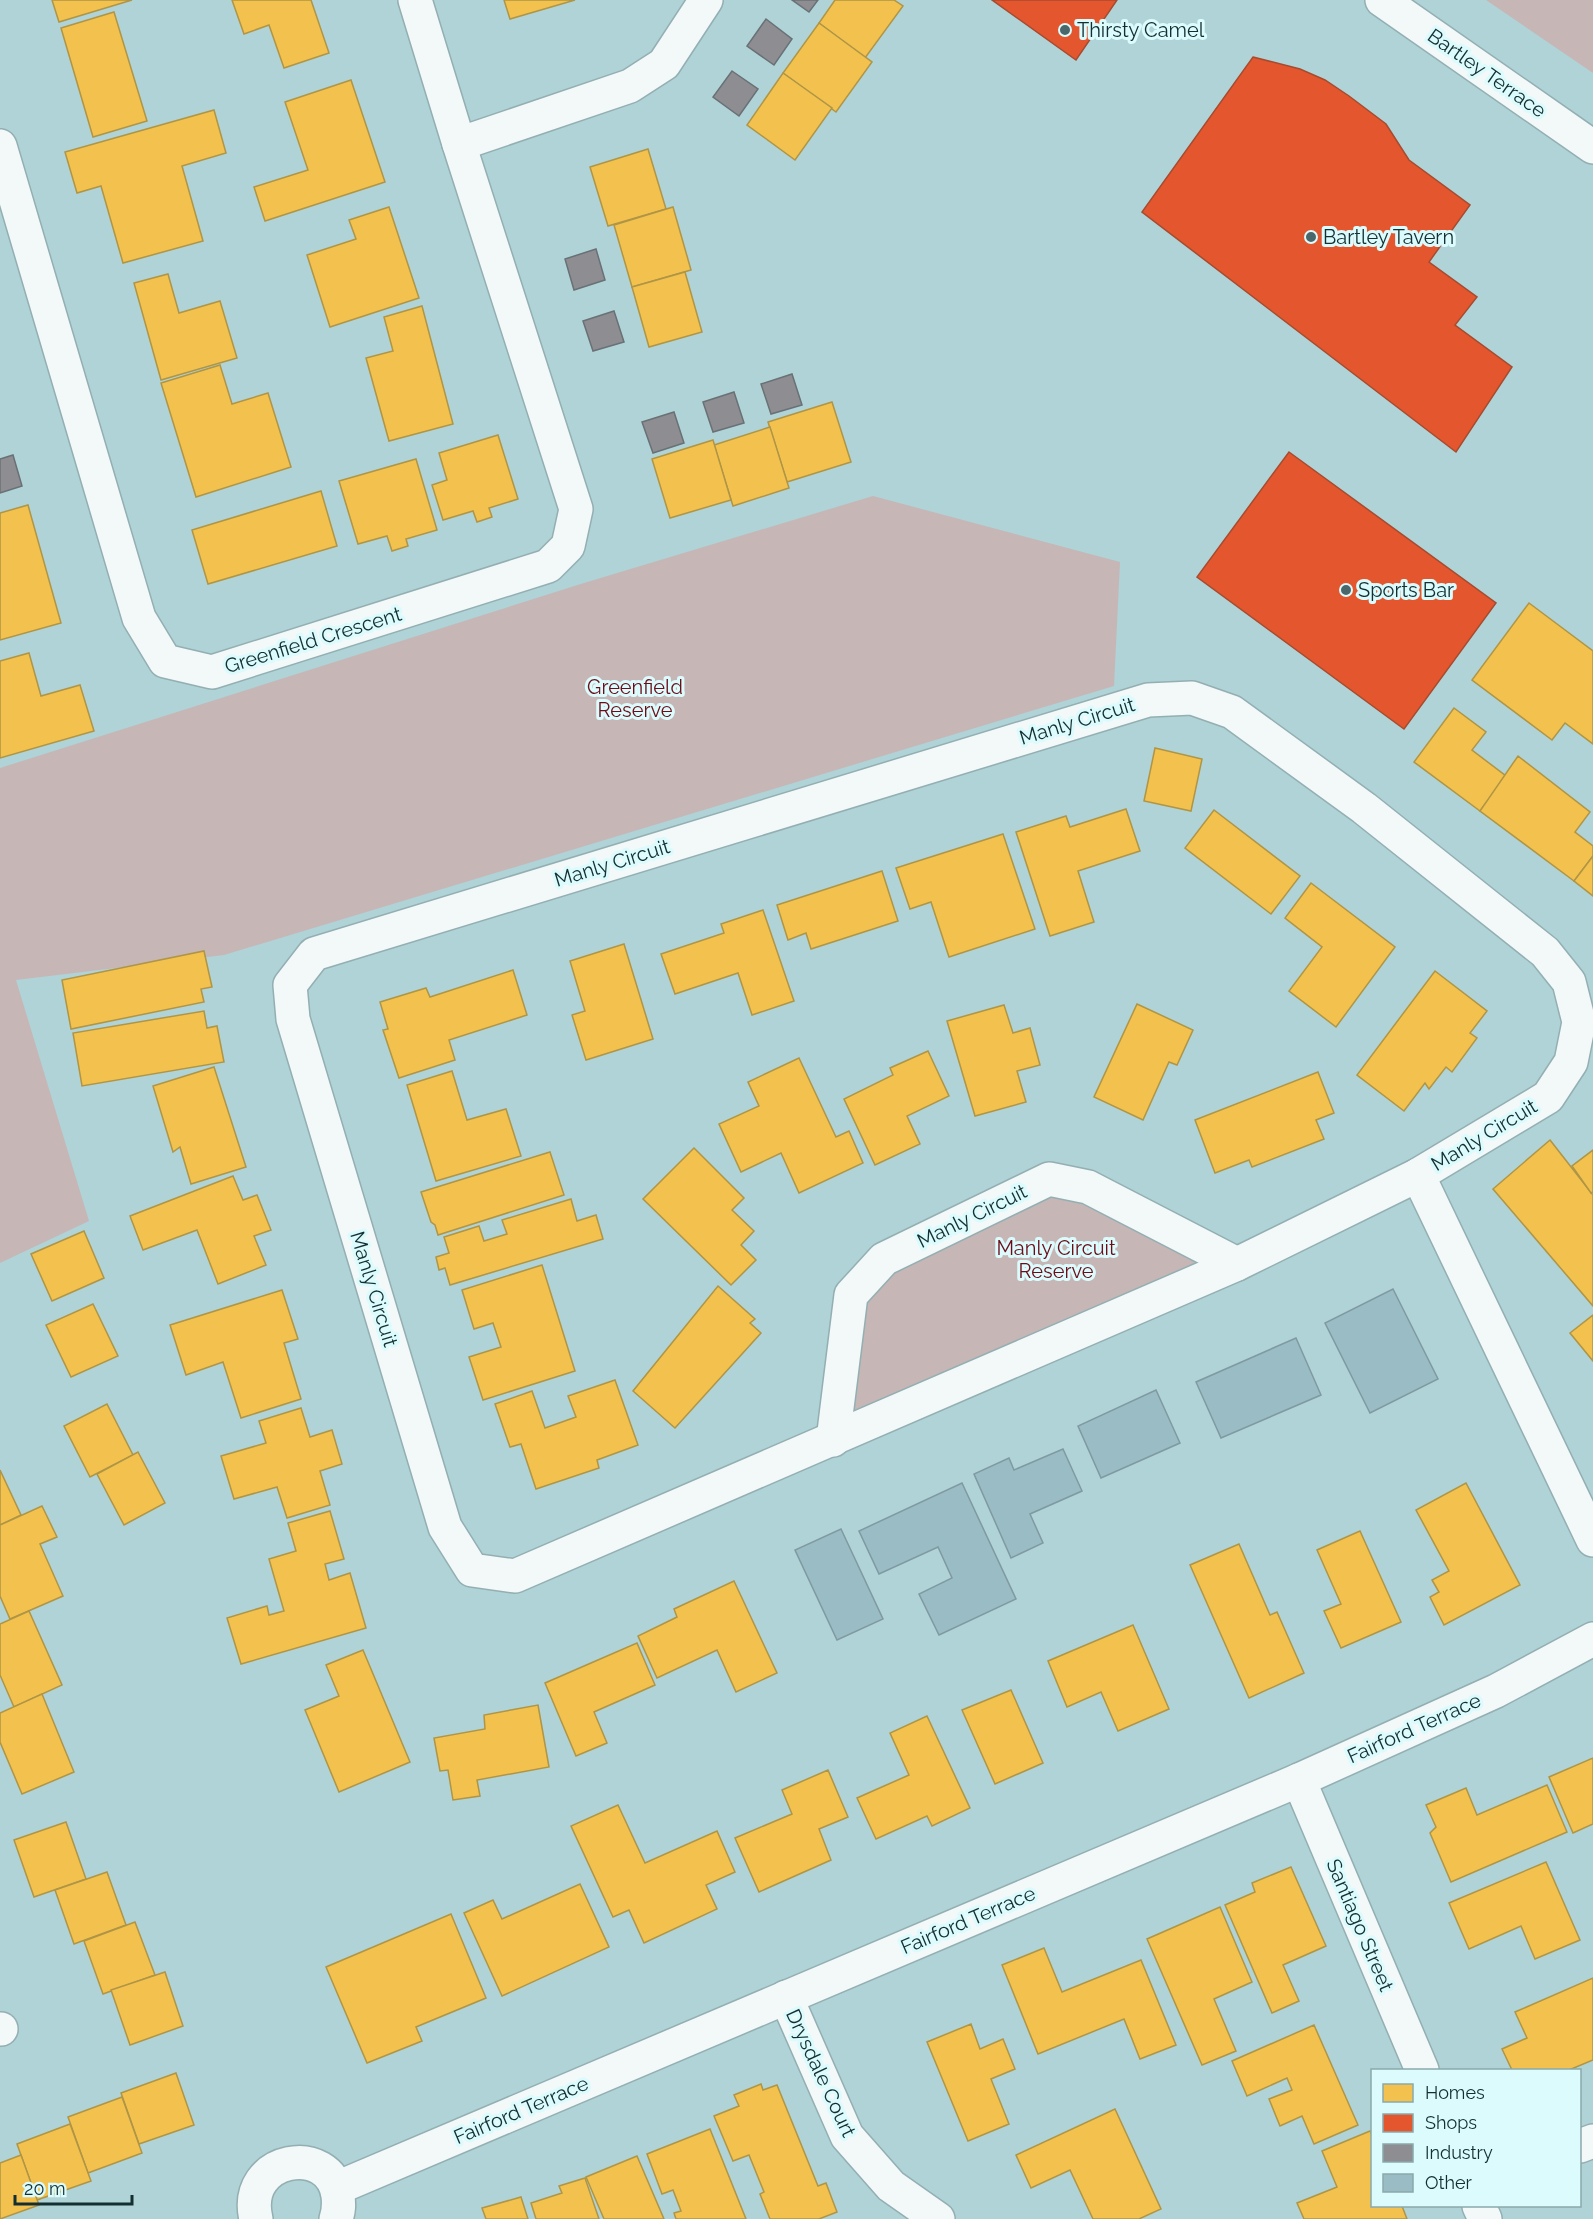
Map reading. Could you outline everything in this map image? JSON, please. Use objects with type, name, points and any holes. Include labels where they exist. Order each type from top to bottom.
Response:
[{"type":"street","name":"Greenfield Crescent","points":[[0,146],[139,618],[165,661],[212,672],[548,566],[568,546],[576,509],[459,144],[416,0]]},
{"type":"street","points":[[459,144],[630,86],[664,64],[706,0]]},
{"type":"street","name":"Bartley Terrace","points":[[1382,0],[1593,147]]},
{"type":"street","name":"Manly Circuit","points":[[1192,698],[1232,712],[1364,808],[1545,952],[1569,982],[1579,1022],[1571,1062],[1548,1097],[1418,1175],[1237,1264],[515,1576],[472,1570],[445,1527],[293,1019],[290,985],[314,954],[1148,700],[1192,698]]},
{"type":"street","name":"Manly Circuit","points":[[1418,1175],[1593,1540]]},
{"type":"street","name":"Manly Circuit","points":[[834,1440],[851,1295],[884,1259],[1049,1179],[1088,1187],[1237,1264]]},
{"type":"street","name":"Fairford Terrace","points":[[337,2204],[786,1997],[1299,1780],[1496,1691],[1593,1639]]},
{"type":"street","name":"Santiago Street","points":[[1299,1780],[1422,2069]]},
{"type":"street","name":"Drysdale Court","points":[[786,1997],[847,2136],[891,2186],[938,2219]]},
{"type":"street","points":[[255,2219],[254,2202],[257,2189],[267,2174],[280,2165],[297,2162],[309,2163],[326,2173],[337,2204]]},
{"type":"green space","points":[[1486,0],[1593,0],[1593,73]]},
{"type":"green space","name":"Greenfield Reserve","points":[[873,496],[1120,562],[1114,686],[224,955],[16,980],[89,1221],[0,1263],[0,768],[584,583]]},
{"type":"green space","name":"Manly Circuit Reserve","points":[[1049,1179],[1237,1264],[834,1440],[851,1295]]},
{"type":"building: Homes","points":[[52,0],[132,0],[59,22]]},
{"type":"building: Homes","points":[[232,0],[311,0],[329,53],[284,68],[269,25],[244,34]]},
{"type":"building: Homes","points":[[504,0],[575,0],[510,19]]},
{"type":"building: Homes","points":[[835,0],[894,0],[903,6],[865,58],[819,23]]},
{"type":"building: Homes","points":[[114,12],[147,121],[93,137],[61,28]]},
{"type":"building: Homes","points":[[819,23],[872,62],[836,112],[783,73]]},
{"type":"building: Homes","points":[[783,73],[832,108],[795,160],[747,125]]},
{"type":"building: Homes","points":[[351,80],[385,182],[265,221],[254,187],[308,170],[285,102]]},
{"type":"building: Homes","points":[[214,110],[226,153],[182,166],[203,241],[123,263],[101,186],[77,193],[65,152]]},
{"type":"building: Homes","points":[[648,149],[666,209],[608,226],[590,167]]},
{"type":"building: Homes","points":[[389,207],[419,298],[330,327],[307,255],[356,239],[349,220]]},
{"type":"building: Homes","points":[[673,207],[691,270],[632,287],[614,225]]},
{"type":"building: Homes","points":[[685,272],[702,332],[649,347],[632,287]]},
{"type":"building: Homes","points":[[168,274],[179,313],[220,301],[237,358],[161,380],[134,283]]},
{"type":"building: Homes","points":[[422,306],[453,424],[389,441],[366,358],[393,351],[384,317]]},
{"type":"building: Homes","points":[[220,365],[232,404],[268,393],[291,467],[196,497],[161,383]]},
{"type":"building: Homes","points":[[832,402],[851,462],[787,482],[768,422]]},
{"type":"building: Homes","points":[[770,427],[789,488],[733,506],[714,445]]},
{"type":"building: Homes","points":[[498,435],[518,499],[489,508],[492,517],[477,522],[473,511],[443,520],[432,485],[447,480],[439,453]]},
{"type":"building: Homes","points":[[713,440],[731,500],[670,518],[652,459]]},
{"type":"building: Homes","points":[[416,459],[437,530],[406,539],[408,546],[392,551],[387,536],[358,544],[339,481]]},
{"type":"building: Homes","points":[[321,491],[337,546],[208,584],[192,530]]},
{"type":"building: Homes","points":[[28,505],[61,623],[0,640],[0,513]]},
{"type":"building: Homes","points":[[1529,603],[1593,651],[1593,744],[1565,723],[1552,740],[1472,680]]},
{"type":"building: Homes","points":[[29,653],[41,696],[80,685],[94,731],[0,758],[0,661]]},
{"type":"building: Homes","points":[[1454,708],[1486,732],[1472,750],[1506,776],[1480,811],[1414,762]]},
{"type":"building: Homes","points":[[1155,748],[1202,759],[1191,811],[1144,801]]},
{"type":"building: Homes","points":[[1518,756],[1590,812],[1575,832],[1593,846],[1593,856],[1574,881],[1480,811]]},
{"type":"building: Homes","points":[[1126,809],[1140,851],[1078,871],[1094,922],[1050,936],[1016,832],[1066,816],[1070,827]]},
{"type":"building: Homes","points":[[1214,810],[1300,876],[1271,914],[1185,848]]},
{"type":"building: Homes","points":[[1003,834],[1035,929],[949,957],[931,902],[910,909],[896,868]]},
{"type":"building: Homes","points":[[1593,856],[1593,896],[1574,881]]},
{"type":"building: Homes","points":[[882,871],[898,921],[811,949],[806,933],[788,940],[777,905]]},
{"type":"building: Homes","points":[[1311,883],[1395,947],[1336,1027],[1289,991],[1322,947],[1285,918]]},
{"type":"building: Homes","points":[[763,910],[794,1001],[752,1015],[738,973],[675,994],[661,954],[724,933],[721,924]]},
{"type":"building: Homes","points":[[624,944],[653,1039],[586,1060],[572,1015],[585,1011],[570,961]]},
{"type":"building: Homes","points":[[204,951],[212,987],[201,989],[204,1002],[71,1029],[62,980]]},
{"type":"building: Homes","points":[[513,970],[527,1015],[449,1040],[455,1060],[399,1078],[383,1030],[388,1029],[380,1002],[426,988],[430,997]]},
{"type":"building: Homes","points":[[1435,971],[1487,1011],[1470,1033],[1477,1038],[1452,1072],[1446,1067],[1429,1089],[1425,1083],[1404,1111],[1357,1075]]},
{"type":"building: Homes","points":[[1137,1004],[1193,1030],[1177,1065],[1169,1062],[1143,1120],[1094,1097]]},
{"type":"building: Homes","points":[[1004,1005],[1013,1033],[1030,1028],[1040,1065],[1017,1071],[1026,1102],[975,1116],[947,1021]]},
{"type":"building: Homes","points":[[204,1011],[207,1028],[217,1026],[224,1062],[82,1086],[73,1033]]},
{"type":"building: Homes","points":[[928,1051],[949,1096],[907,1116],[920,1144],[875,1165],[844,1099],[893,1075],[890,1068]]},
{"type":"building: Homes","points":[[799,1058],[836,1137],[849,1131],[863,1163],[799,1193],[781,1153],[741,1172],[719,1124],[759,1106],[748,1082]]},
{"type":"building: Homes","points":[[214,1067],[246,1167],[191,1184],[180,1147],[173,1152],[153,1086]]},
{"type":"building: Homes","points":[[452,1071],[467,1120],[506,1109],[521,1156],[436,1181],[407,1085]]},
{"type":"building: Homes","points":[[1318,1072],[1334,1113],[1316,1120],[1324,1139],[1252,1167],[1249,1160],[1215,1173],[1195,1120]]},
{"type":"building: Homes","points":[[1550,1140],[1593,1195],[1593,1306],[1493,1189]]},
{"type":"building: Homes","points":[[694,1148],[744,1198],[732,1210],[754,1231],[741,1245],[756,1260],[731,1285],[643,1199]]},
{"type":"building: Homes","points":[[1593,1150],[1593,1192],[1591,1193],[1572,1166]]},
{"type":"building: Homes","points":[[550,1152],[564,1195],[438,1235],[421,1192]]},
{"type":"building: Homes","points":[[233,1176],[243,1200],[257,1195],[271,1230],[254,1236],[266,1265],[218,1284],[197,1230],[143,1250],[130,1216]]},
{"type":"building: Homes","points":[[571,1199],[577,1221],[596,1215],[603,1239],[450,1285],[445,1268],[439,1270],[436,1257],[449,1253],[444,1237],[479,1226],[484,1241],[507,1234],[502,1220]]},
{"type":"building: Homes","points":[[84,1231],[104,1278],[52,1301],[31,1254]]},
{"type":"building: Homes","points":[[542,1265],[575,1371],[483,1400],[469,1357],[501,1347],[493,1323],[474,1329],[462,1290]]},
{"type":"building: Homes","points":[[718,1286],[755,1319],[750,1323],[761,1333],[675,1428],[633,1391]]},
{"type":"building: Homes","points":[[282,1290],[298,1339],[284,1343],[301,1399],[241,1418],[223,1362],[186,1375],[170,1325]]},
{"type":"building: Homes","points":[[93,1304],[118,1356],[71,1377],[46,1325]]},
{"type":"building: Homes","points":[[1593,1315],[1593,1361],[1570,1333]]},
{"type":"building: Homes","points":[[615,1380],[638,1445],[597,1460],[599,1468],[536,1489],[521,1444],[510,1447],[495,1404],[532,1391],[545,1428],[576,1417],[568,1396]]},
{"type":"building: Homes","points":[[107,1404],[133,1455],[90,1477],[64,1426]]},
{"type":"building: Homes","points":[[301,1408],[310,1437],[332,1430],[342,1464],[320,1471],[330,1505],[287,1518],[277,1487],[234,1499],[221,1456],[266,1443],[259,1421]]},
{"type":"building: Homes","points":[[138,1452],[165,1503],[124,1525],[97,1474]]},
{"type":"building: Homes","points":[[0,1470],[21,1515],[0,1525]]},
{"type":"building: Homes","points":[[1466,1483],[1520,1585],[1444,1625],[1430,1597],[1439,1592],[1432,1580],[1449,1571],[1416,1510]]},
{"type":"building: Homes","points":[[42,1506],[57,1537],[40,1544],[63,1596],[10,1619],[0,1596],[0,1525]]},
{"type":"building: Homes","points":[[330,1511],[344,1559],[325,1564],[329,1580],[350,1573],[366,1628],[241,1664],[227,1618],[267,1606],[269,1615],[284,1611],[269,1559],[296,1551],[288,1523]]},
{"type":"building: Homes","points":[[1360,1531],[1401,1622],[1341,1648],[1324,1611],[1341,1604],[1317,1550]]},
{"type":"building: Homes","points":[[1239,1544],[1270,1615],[1277,1612],[1304,1673],[1249,1698],[1190,1565]]},
{"type":"building: Homes","points":[[734,1581],[777,1673],[736,1692],[717,1650],[657,1678],[638,1636],[677,1617],[674,1609]]},
{"type":"building: Homes","points":[[29,1611],[62,1685],[14,1707],[0,1675],[0,1624]]},
{"type":"building: Homes","points":[[1133,1625],[1169,1709],[1118,1731],[1101,1692],[1067,1707],[1048,1661]]},
{"type":"building: Homes","points":[[637,1643],[655,1685],[594,1712],[607,1743],[576,1756],[545,1683]]},
{"type":"building: Homes","points":[[363,1650],[410,1762],[339,1792],[305,1710],[339,1696],[326,1665]]},
{"type":"building: Homes","points":[[1011,1690],[1043,1763],[995,1784],[962,1710]]},
{"type":"building: Homes","points":[[42,1694],[74,1772],[22,1794],[0,1742],[0,1713]]},
{"type":"building: Homes","points":[[538,1705],[549,1767],[477,1780],[480,1796],[453,1800],[448,1770],[440,1771],[434,1738],[485,1729],[484,1715]]},
{"type":"building: Homes","points":[[927,1716],[970,1808],[932,1826],[927,1816],[876,1839],[857,1798],[909,1775],[890,1733]]},
{"type":"building: Homes","points":[[1593,1758],[1593,1824],[1573,1833],[1549,1777]]},
{"type":"building: Homes","points":[[828,1770],[848,1817],[819,1829],[831,1860],[759,1892],[735,1838],[792,1814],[782,1790]]},
{"type":"building: Homes","points":[[1547,1785],[1567,1832],[1451,1882],[1430,1833],[1436,1827],[1426,1805],[1466,1788],[1477,1815]]},
{"type":"building: Homes","points":[[618,1805],[645,1863],[717,1831],[735,1872],[706,1885],[717,1909],[644,1943],[629,1910],[613,1917],[571,1826]]},
{"type":"building: Homes","points":[[66,1822],[86,1879],[34,1897],[14,1840]]},
{"type":"building: Homes","points":[[1546,1862],[1580,1940],[1535,1959],[1521,1926],[1469,1949],[1449,1903]]},
{"type":"building: Homes","points":[[1291,1867],[1326,1946],[1283,1965],[1299,2001],[1272,2013],[1225,1905],[1255,1892],[1252,1883]]},
{"type":"building: Homes","points":[[107,1872],[126,1925],[74,1944],[55,1890]]},
{"type":"building: Homes","points":[[580,1884],[609,1947],[502,1996],[464,1913],[493,1900],[502,1919]]},
{"type":"building: Homes","points":[[1220,1907],[1252,1982],[1214,1999],[1236,2051],[1202,2065],[1147,1939]]},
{"type":"building: Homes","points":[[451,1914],[486,1998],[416,2027],[422,2041],[367,2063],[326,1967]]},
{"type":"building: Homes","points":[[135,1922],[155,1975],[103,1994],[84,1941]]},
{"type":"building: Homes","points":[[1044,1948],[1062,1992],[1141,1960],[1176,2045],[1140,2059],[1124,2019],[1038,2054],[1002,1965]]},
{"type":"building: Homes","points":[[165,1972],[183,2026],[130,2045],[111,1990]]},
{"type":"building: Homes","points":[[1593,1978],[1593,2060],[1571,2069],[1512,2069],[1502,2049],[1527,2038],[1515,2012]]},
{"type":"building: Homes","points":[[971,2024],[980,2049],[1003,2039],[1015,2069],[991,2079],[1009,2124],[968,2141],[927,2042]]},
{"type":"building: Homes","points":[[1314,2025],[1358,2125],[1314,2144],[1302,2116],[1280,2126],[1269,2099],[1292,2090],[1287,2078],[1247,2096],[1232,2061]]},
{"type":"building: Homes","points":[[176,2073],[194,2125],[139,2144],[121,2093]]},
{"type":"building: Homes","points":[[761,2084],[763,2090],[777,2085],[818,2186],[826,2183],[837,2212],[819,2219],[770,2219],[760,2194],[764,2192],[749,2155],[733,2161],[714,2116],[739,2106],[734,2095]]},
{"type":"building: Homes","points":[[122,2097],[142,2153],[88,2173],[68,2117]]},
{"type":"building: Homes","points":[[1115,2109],[1161,2209],[1139,2219],[1093,2219],[1070,2170],[1031,2188],[1016,2155]]},
{"type":"building: Homes","points":[[70,2124],[91,2181],[37,2200],[17,2144]]},
{"type":"building: Homes","points":[[710,2129],[746,2219],[676,2219],[674,2213],[681,2211],[673,2190],[662,2194],[647,2154]]},
{"type":"building: Homes","points":[[1370,2131],[1371,2207],[1402,2207],[1407,2219],[1304,2219],[1297,2203],[1337,2187],[1322,2151]]},
{"type":"building: Homes","points":[[21,2155],[39,2205],[0,2219],[0,2163]]},
{"type":"building: Homes","points":[[637,2156],[664,2219],[604,2219],[586,2177]]},
{"type":"building: Homes","points":[[585,2178],[599,2219],[536,2219],[531,2203],[562,2193],[559,2186]]},
{"type":"building: Homes","points":[[521,2197],[528,2219],[486,2219],[482,2208]]},
{"type":"building: Shops","name":"Thirsty Camel","points":[[992,0],[1117,0],[1076,60]]},
{"type":"building: Shops","name":"Bartley Tavern","points":[[1253,57],[1300,69],[1325,80],[1349,96],[1386,124],[1409,160],[1470,205],[1429,262],[1477,297],[1455,325],[1512,367],[1456,452],[1142,212]]},
{"type":"building: Shops","name":"Sports Bar","points":[[1289,452],[1496,603],[1404,729],[1197,577]]},
{"type":"building: Industry","points":[[792,0],[818,0],[809,12]]},
{"type":"building: Industry","points":[[766,19],[792,39],[774,65],[747,46]]},
{"type":"building: Industry","points":[[732,71],[758,89],[739,116],[713,97]]},
{"type":"building: Industry","points":[[596,249],[605,280],[574,290],[565,259]]},
{"type":"building: Industry","points":[[614,311],[624,342],[593,351],[583,321]]},
{"type":"building: Industry","points":[[792,374],[802,405],[771,414],[761,384]]},
{"type":"building: Industry","points":[[734,392],[744,423],[713,432],[703,402]]},
{"type":"building: Industry","points":[[674,412],[684,443],[653,453],[642,422]]},
{"type":"building: Industry","points":[[13,455],[22,486],[0,493],[0,459]]},
{"type":"building: Other","points":[[1393,1289],[1438,1379],[1370,1413],[1325,1323]]},
{"type":"building: Other","points":[[1296,1338],[1321,1395],[1221,1438],[1196,1382]]},
{"type":"building: Other","points":[[1156,1390],[1180,1443],[1101,1478],[1078,1426]]},
{"type":"building: Other","points":[[1063,1449],[1082,1491],[1030,1514],[1043,1543],[1011,1558],[974,1474],[1009,1458],[1014,1470]]},
{"type":"building: Other","points":[[962,1483],[1016,1599],[939,1635],[919,1594],[952,1578],[938,1547],[879,1574],[859,1531]]},
{"type":"building: Other","points":[[841,1529],[883,1619],[837,1640],[795,1550]]},
{"type":"place","name":"Thirsty Camel","points":[[1065,30]]},
{"type":"place","name":"Bartley Tavern","points":[[1311,237]]},
{"type":"place","name":"Sports Bar","points":[[1346,590]]}]
